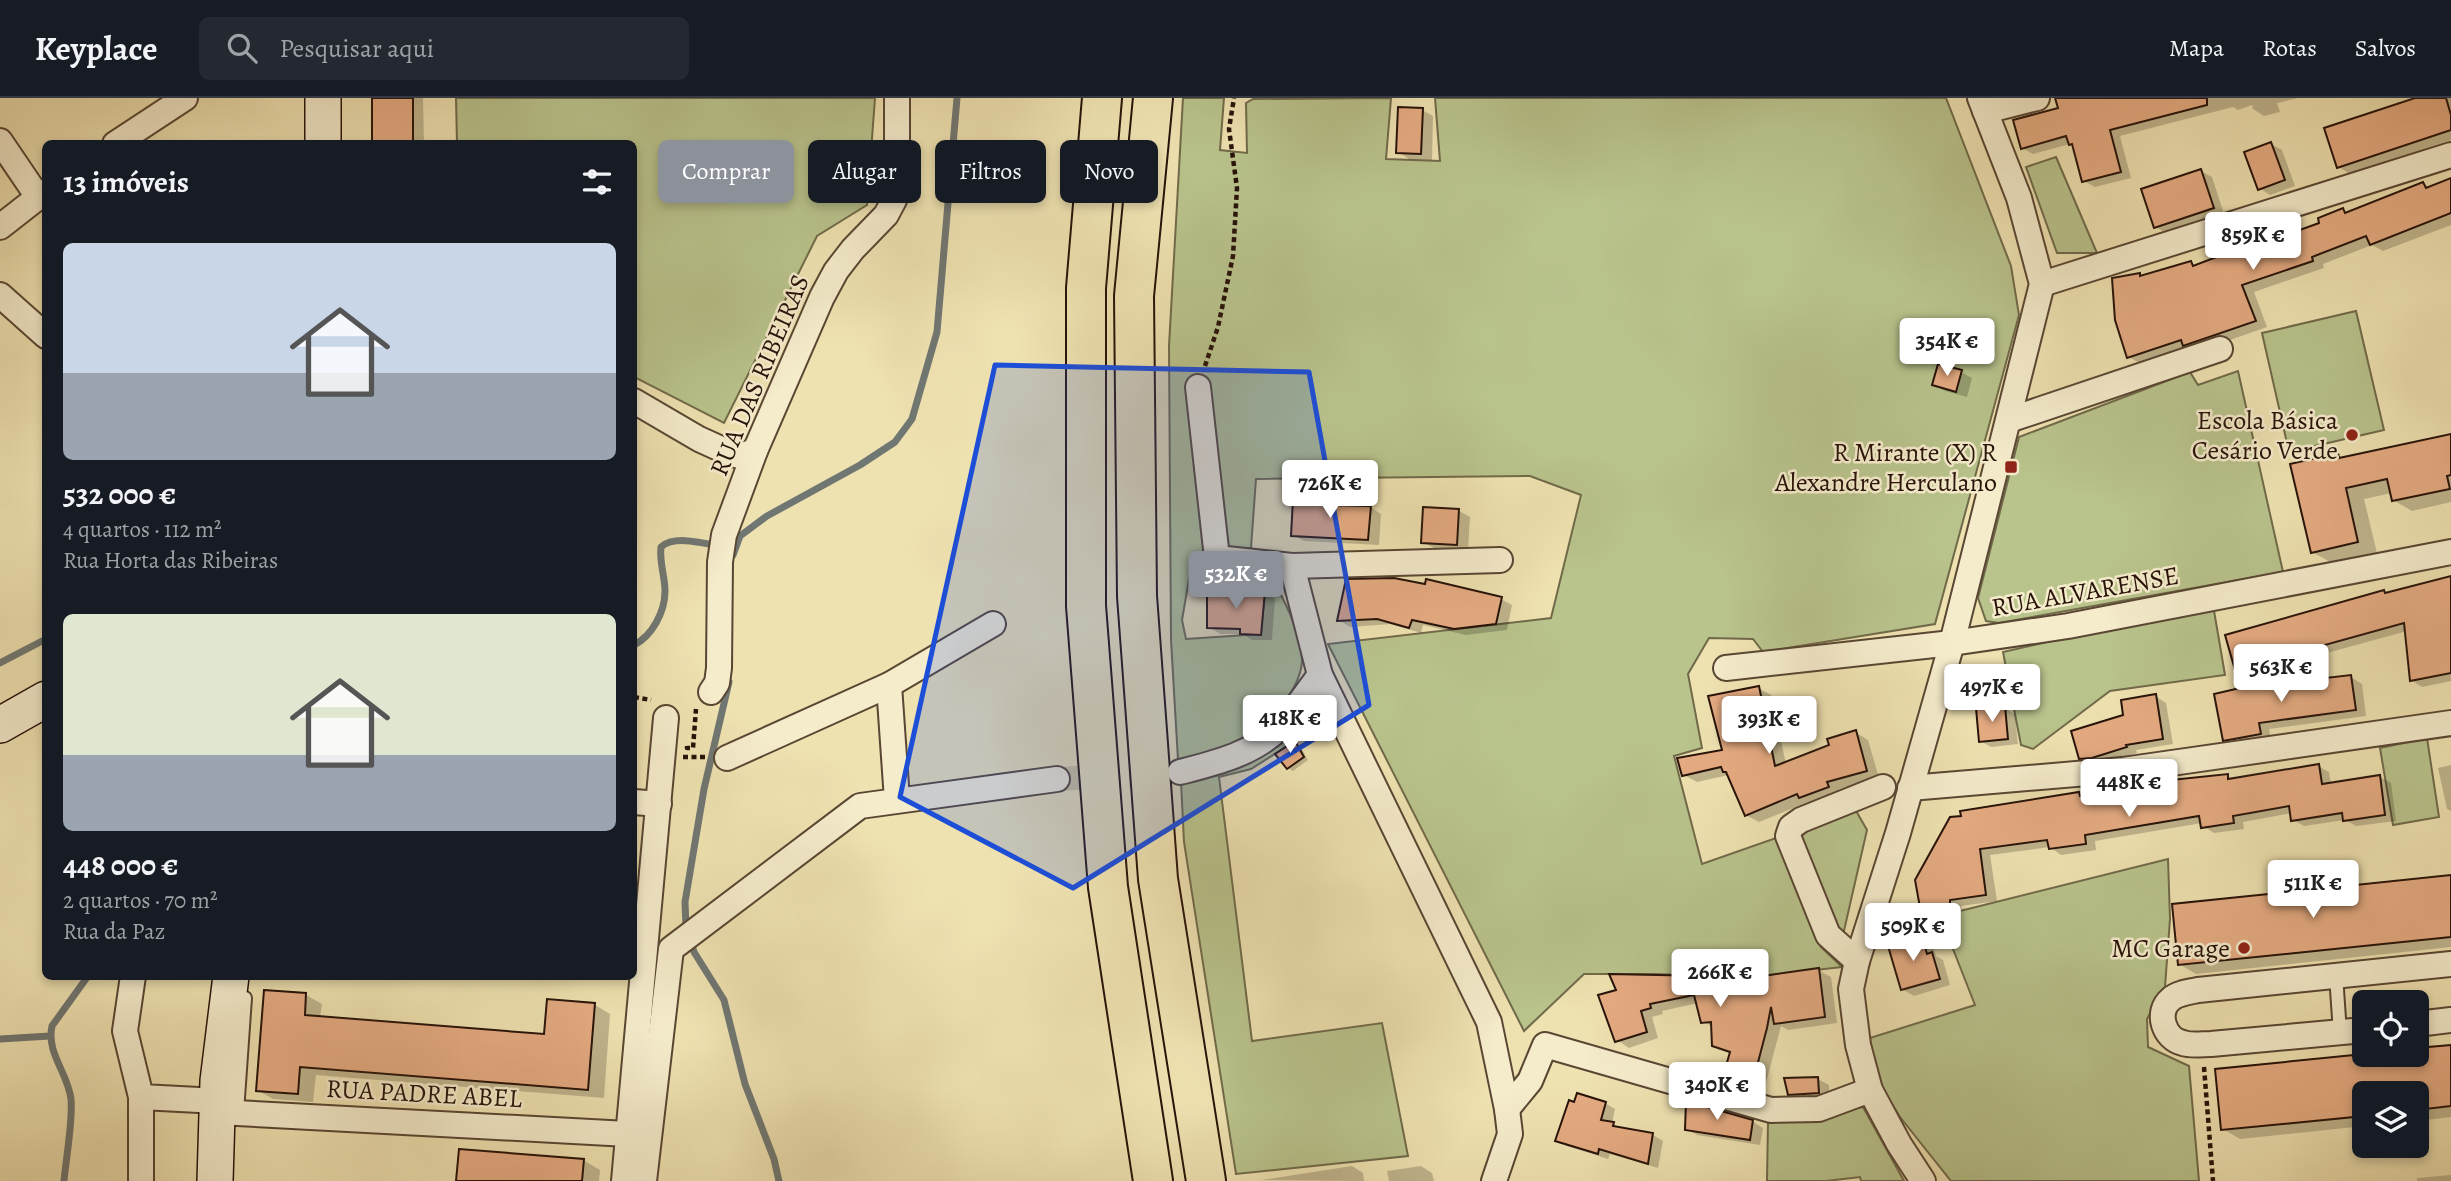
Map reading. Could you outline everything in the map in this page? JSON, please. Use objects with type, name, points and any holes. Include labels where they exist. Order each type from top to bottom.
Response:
[{"type":"highway","points":[[1102,98],[1086,288],[1086,606],[1108,887],[1153,1181]]},
{"type":"highway","points":[[1153,98],[1134,296],[1137,596],[1157,880],[1206,1181]]},
{"type":"main road","points":[[323,98],[323,140]]},
{"type":"main road","points":[[0,725],[42,701]]},
{"type":"main road","points":[[215,1181],[239,983]]},
{"type":"street","points":[[121,140],[185,98]]},
{"type":"street","name":"RUA DAS RIBEIRAS","points":[[710,692],[717,683],[719,668],[720,562],[724,536],[755,451],[822,297],[836,271],[886,215],[894,201],[897,185],[897,98]]},
{"type":"street","points":[[1923,1181],[1899,1144],[1870,1090],[1858,1045],[1851,989],[1952,643],[2042,284],[2018,198],[1982,105],[2036,98]]},
{"type":"street","points":[[0,141],[42,194],[0,227]]},
{"type":"street","points":[[2042,284],[2451,155]]},
{"type":"street","points":[[0,295],[42,332]]},
{"type":"street","points":[[2009,420],[2220,349]]},
{"type":"street","points":[[1198,387],[1217,558],[1292,565],[1500,560]]},
{"type":"street","points":[[637,403],[699,439],[732,454],[740,456],[755,451]]},
{"type":"street","name":"RUA ALVARENSE","points":[[1726,668],[1952,643],[2068,626],[2451,552]]},
{"type":"street","points":[[1292,565],[1320,675],[1489,1023],[1510,1134],[1494,1181]]},
{"type":"street","points":[[727,758],[889,685],[993,624]]},
{"type":"street","points":[[1180,772],[1220,762],[1255,746],[1279,728],[1320,675]]},
{"type":"street","points":[[889,685],[897,800]]},
{"type":"street","points":[[624,1181],[666,718]]},
{"type":"street","points":[[1910,788],[2123,770],[2451,723]]},
{"type":"street","points":[[645,1181],[671,949],[860,806],[1057,779]]},
{"type":"street","points":[[1857,961],[1828,935],[1788,836],[1791,827],[1801,820],[1883,787]]},
{"type":"street","points":[[637,802],[659,804]]},
{"type":"street","points":[[2352,1031],[2202,1044],[2182,1043],[2168,1034],[2163,1020],[2166,1005],[2172,998],[2198,990],[2451,964]]},
{"type":"street","points":[[132,980],[125,1031],[141,1097],[141,1181]]},
{"type":"street","points":[[2429,1023],[2451,1020]]},
{"type":"street","points":[[1507,1109],[1530,1081],[1545,1045],[1770,1110],[1819,1109],[1870,1090]]},
{"type":"street","name":"RUA PADRE ABEL","points":[[141,1097],[224,1108],[628,1135]]},
{"type":"lane","points":[[2336,975],[2352,1031]]},
{"type":"path","points":[[1198,387],[1218,327],[1233,256],[1237,188],[1228,129],[1234,98]]},
{"type":"path","points":[[663,756],[727,758]]},
{"type":"path","points":[[2202,1044],[2213,1181]]},
{"type":"highlighted area","points":[[995,365],[1309,372],[1369,705],[1073,888],[900,797]]},
{"type":"green space","points":[[456,98],[875,98],[872,140],[808,140],[808,203],[867,205],[817,236],[724,423],[637,379],[637,140],[457,140]]},
{"type":"green space","points":[[1183,98],[1224,98],[1220,150],[1247,153],[1246,103],[1253,99],[1391,98],[1386,159],[1440,161],[1435,98],[1946,98],[2011,266],[2019,315],[1935,624],[1763,652],[1753,639],[1709,638],[1688,674],[1702,748],[1674,756],[1702,864],[1776,838],[1821,947],[1842,967],[1754,977],[1584,974],[1524,1031],[1328,644],[1551,618],[1581,495],[1530,476],[1256,479],[1251,548],[1192,562],[1182,620],[1186,639],[1261,634],[1267,571],[1294,625],[1301,649],[1301,670],[1286,701],[1254,735],[1227,748],[1178,760],[1171,640],[1169,346]]},
{"type":"green space","points":[[2056,157],[2097,253],[2057,253],[2026,167]]},
{"type":"green space","points":[[2356,311],[2384,430],[2289,452],[2262,333]]},
{"type":"green space","points":[[2238,371],[2283,572],[1999,623],[1986,621],[1978,598],[2019,437],[2190,372],[2198,385]]},
{"type":"green space","points":[[2213,605],[2225,675],[2110,691],[2033,749],[2021,745],[2003,652]]},
{"type":"green space","points":[[1313,696],[1318,708],[1316,728],[1251,769],[1219,777],[1252,1041],[1382,1023],[1408,1156],[1236,1174],[1184,842],[1181,782]]},
{"type":"green space","points":[[2427,738],[2439,817],[2393,825],[2380,748]]},
{"type":"green space","points":[[1855,809],[1867,830],[1843,935],[1837,936],[1802,838],[1803,830]]},
{"type":"green space","points":[[2168,859],[2170,919],[2165,987],[2147,1019],[2148,1047],[2189,1066],[2199,1181],[1951,1181],[1900,1117],[1874,1075],[1870,1038],[1975,1005],[1940,916]]},
{"type":"green space","points":[[1863,1107],[1904,1181],[1861,1181],[1860,1177],[1826,1181],[1767,1181],[1768,1121]]},
{"type":"building","points":[[372,98],[413,98],[413,140],[372,140]]},
{"type":"building","points":[[2055,98],[2207,98],[2207,105],[2110,130],[2121,172],[2082,182],[2072,144],[2069,145],[2066,136],[2021,149],[2013,120],[2058,108]]},
{"type":"building","points":[[2415,98],[2446,98],[2451,115],[2451,130],[2337,168],[2324,128]]},
{"type":"building","points":[[1398,107],[1423,108],[1421,154],[1396,153]]},
{"type":"building","points":[[2271,142],[2285,180],[2258,190],[2244,152]]},
{"type":"building","points":[[2201,169],[2214,208],[2154,228],[2141,189]]},
{"type":"building","points":[[2451,178],[2451,213],[2370,245],[2366,236],[2312,257],[2313,261],[2242,285],[2256,321],[2183,346],[2181,340],[2127,358],[2115,320],[2112,278],[2140,273],[2140,276],[2191,261],[2193,266],[2266,238],[2267,242],[2319,223],[2318,218],[2343,208],[2345,213],[2423,182],[2426,188]]},
{"type":"building","points":[[1938,364],[1962,370],[1956,392],[1932,385]]},
{"type":"building","points":[[2451,434],[2451,475],[2447,476],[2450,489],[2392,501],[2387,479],[2346,488],[2358,542],[2311,553],[2290,464],[2338,453],[2339,458]]},
{"type":"building","points":[[1293,499],[1324,500],[1324,505],[1371,506],[1368,540],[1291,536]]},
{"type":"building","points":[[1423,507],[1459,509],[1457,545],[1421,543]]},
{"type":"building","points":[[2451,576],[2451,673],[2410,681],[2404,623],[2235,670],[2225,635],[2384,590],[2385,593]]},
{"type":"building","points":[[1394,578],[1425,584],[1426,579],[1502,597],[1496,624],[1454,629],[1412,620],[1409,628],[1377,619],[1337,621],[1346,579]]},
{"type":"building","points":[[1207,591],[1265,591],[1261,635],[1240,634],[1240,629],[1207,628]]},
{"type":"building","points":[[2351,675],[2356,710],[2259,723],[2261,734],[2223,741],[2214,694],[2240,688]]},
{"type":"building","points":[[1759,686],[1775,766],[1829,745],[1827,739],[1856,730],[1867,771],[1827,782],[1829,787],[1799,798],[1797,794],[1745,816],[1726,772],[1723,772],[1721,767],[1682,776],[1677,758],[1722,750],[1708,696]]},
{"type":"building","points":[[2156,694],[2163,739],[2126,745],[2127,747],[2092,758],[2079,759],[2071,731],[2123,715],[2121,700]]},
{"type":"building","points":[[2005,706],[2008,739],[1979,742],[1976,708]]},
{"type":"building","points":[[1295,741],[1304,757],[1287,769],[1275,754]]},
{"type":"building","points":[[2319,764],[2322,784],[2380,775],[2385,815],[2343,821],[2342,813],[2291,821],[2289,806],[2233,816],[2234,823],[2201,828],[2199,816],[2085,835],[2086,844],[2049,849],[2047,840],[1980,849],[1986,895],[1950,900],[1950,908],[1921,913],[1915,880],[1950,817],[1961,816],[1960,811],[2079,792],[2080,796],[2171,780],[2228,774],[2228,779]]},
{"type":"building","points":[[2451,875],[2451,937],[2178,965],[2172,904]]},
{"type":"building","points":[[1922,936],[1927,954],[1932,952],[1940,979],[1901,990],[1888,946]]},
{"type":"building","points":[[1819,968],[1825,1017],[1774,1024],[1771,1007],[1751,1089],[1722,1080],[1730,1052],[1712,1046],[1711,1022],[1701,1023],[1694,995],[1650,1004],[1651,1008],[1641,1011],[1647,1032],[1615,1042],[1598,995],[1616,990],[1609,974],[1756,977]]},
{"type":"building","points":[[264,990],[306,993],[305,1015],[544,1034],[547,999],[595,1003],[588,1090],[300,1067],[298,1094],[256,1091]]},
{"type":"building","points":[[2451,1045],[2451,1106],[2429,1109],[2429,1081],[2352,1081],[2352,1117],[2221,1130],[2215,1069],[2352,1055],[2352,1067],[2429,1067],[2429,1047]]},
{"type":"building","points":[[1818,1077],[1819,1093],[1788,1095],[1784,1078]]},
{"type":"building","points":[[1577,1093],[1606,1102],[1601,1120],[1614,1122],[1613,1126],[1653,1133],[1648,1164],[1599,1149],[1598,1154],[1555,1141],[1569,1100],[1574,1102]]},
{"type":"building","points":[[1686,1101],[1753,1120],[1750,1140],[1685,1130]]},
{"type":"building","points":[[459,1149],[584,1159],[582,1181],[456,1181]]},
{"type":"waterway","points":[[733,555],[740,536],[767,516],[860,465],[895,442],[912,419],[937,332],[957,98]]},
{"type":"waterway","points":[[637,643],[652,629],[663,607],[665,591],[661,547],[673,541],[719,546]]},
{"type":"waterway","points":[[0,663],[42,641]]},
{"type":"waterway","points":[[729,682],[704,789],[685,902],[686,927],[694,952],[724,1000],[745,1084],[774,1159],[779,1181]]},
{"type":"waterway","points":[[64,1181],[71,1099],[52,1045],[52,1026],[85,980]]},
{"type":"waterway","points":[[0,1039],[50,1036]]},
{"type":"tunnel","points":[[1057,779],[1165,773]]},
{"type":"place","name":"Escola Básica Cesário Verde","points":[[2352,435]]},
{"type":"place","name":"R Mirante (X) R Alexandre Herculano","points":[[2011,467]]},
{"type":"place","name":"MC Garage","points":[[2244,948]]}]
